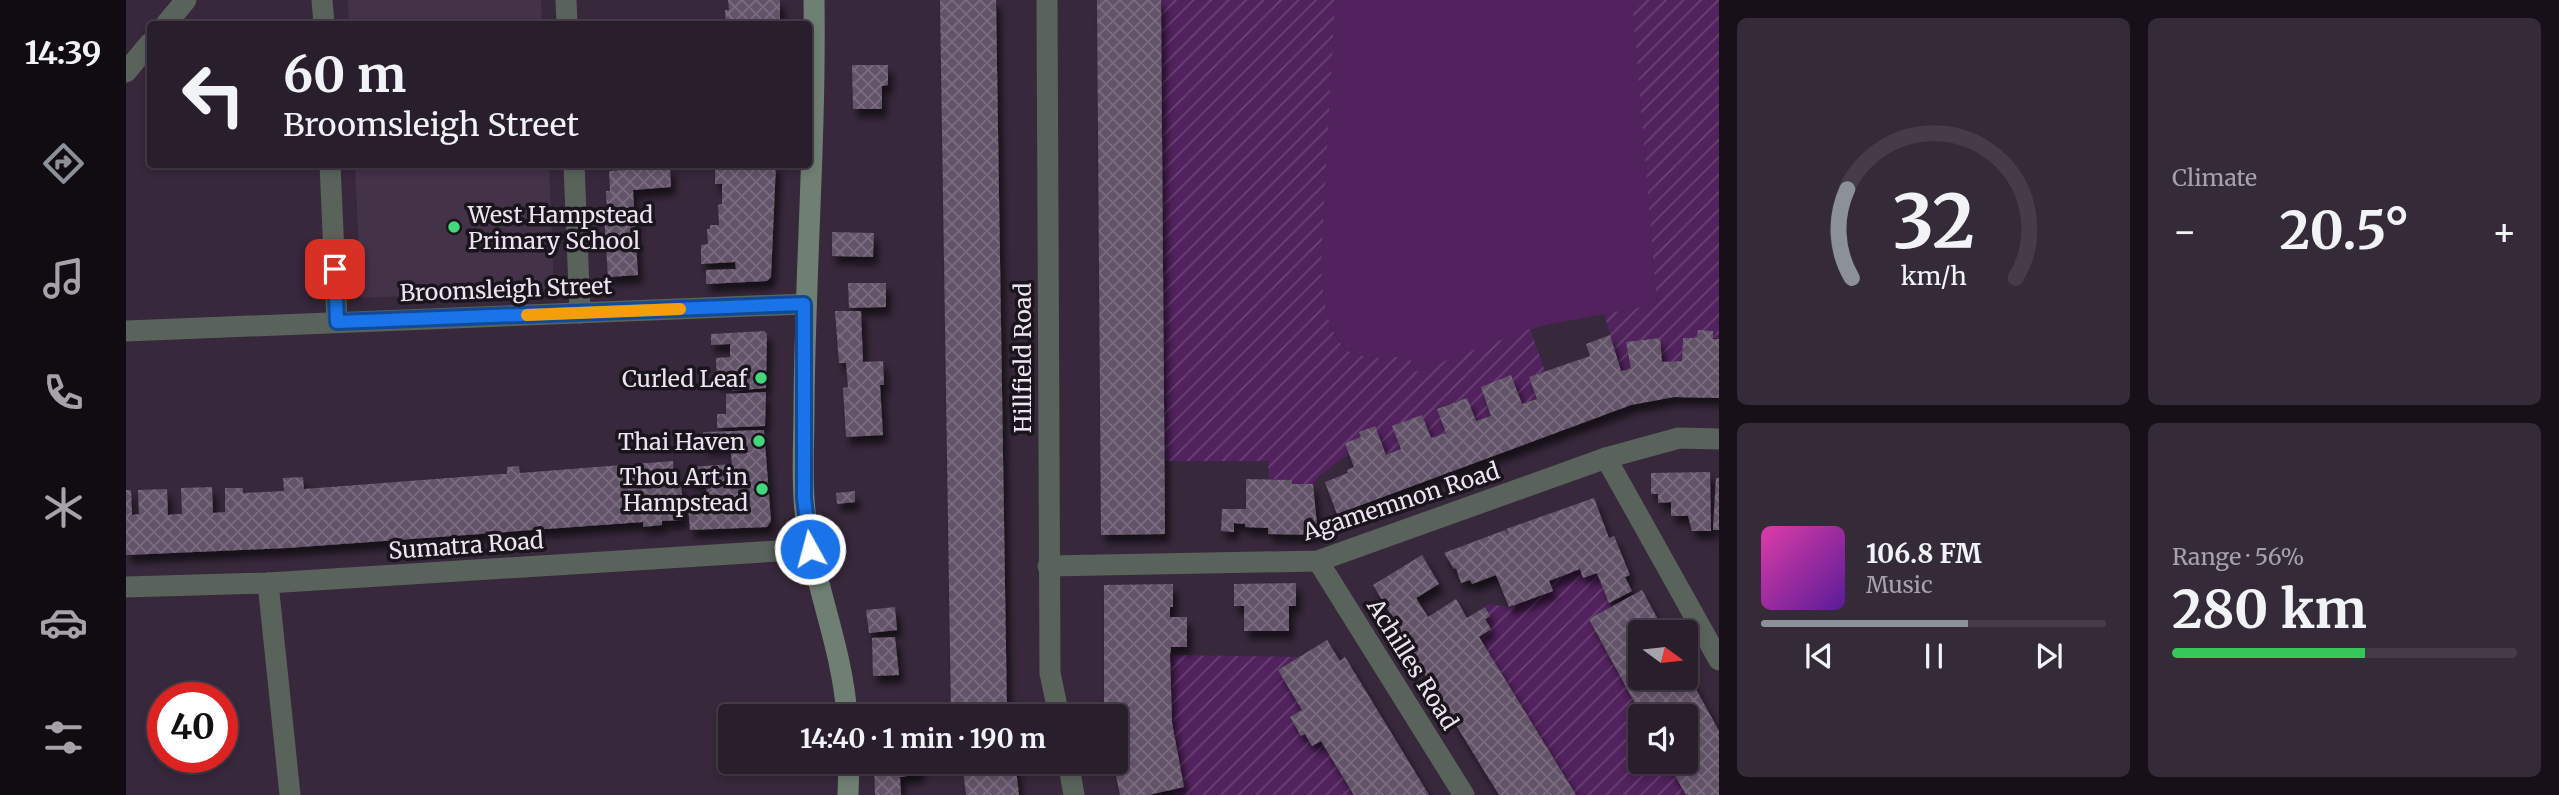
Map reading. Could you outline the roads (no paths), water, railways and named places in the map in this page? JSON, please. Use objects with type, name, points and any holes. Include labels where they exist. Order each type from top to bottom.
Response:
[{"type":"street","points":[[168,21],[186,0]]},
{"type":"street","points":[[323,0],[324,21]]},
{"type":"street","points":[[566,0],[567,21]]},
{"type":"street","points":[[812,137],[814,0]]},
{"type":"street","name":"Hillfield Road","points":[[1047,0],[1048,566],[1050,673],[1056,704]]},
{"type":"street","points":[[126,72],[147,47]]},
{"type":"street","points":[[330,168],[337,322]]},
{"type":"street","points":[[573,168],[580,313]]},
{"type":"street","points":[[811,168],[804,304],[804,498],[810,549],[832,631],[845,704]]},
{"type":"street","name":"Broomsleigh Street","points":[[126,331],[804,304]]},
{"type":"street","name":"Agamemnon Road","points":[[1048,566],[1318,561],[1606,458],[1679,438],[1719,439]]},
{"type":"street","points":[[1606,458],[1719,660]]},
{"type":"street","name":"Sumatra Road","points":[[126,587],[268,583],[810,549]]},
{"type":"street","name":"Achilles Road","points":[[1318,561],[1464,795]]},
{"type":"street","points":[[268,583],[290,795]]},
{"type":"street","points":[[848,795],[849,774]]},
{"type":"street","points":[[1070,774],[1074,795]]},
{"type":"place","name":"West Hampstead Primary School","points":[[454,227]]},
{"type":"place","name":"Curled Leaf","points":[[761,378]]},
{"type":"place","name":"Thai Haven","points":[[759,441]]},
{"type":"place","name":"Thou Art in Hampstead","points":[[762,489]]}]
